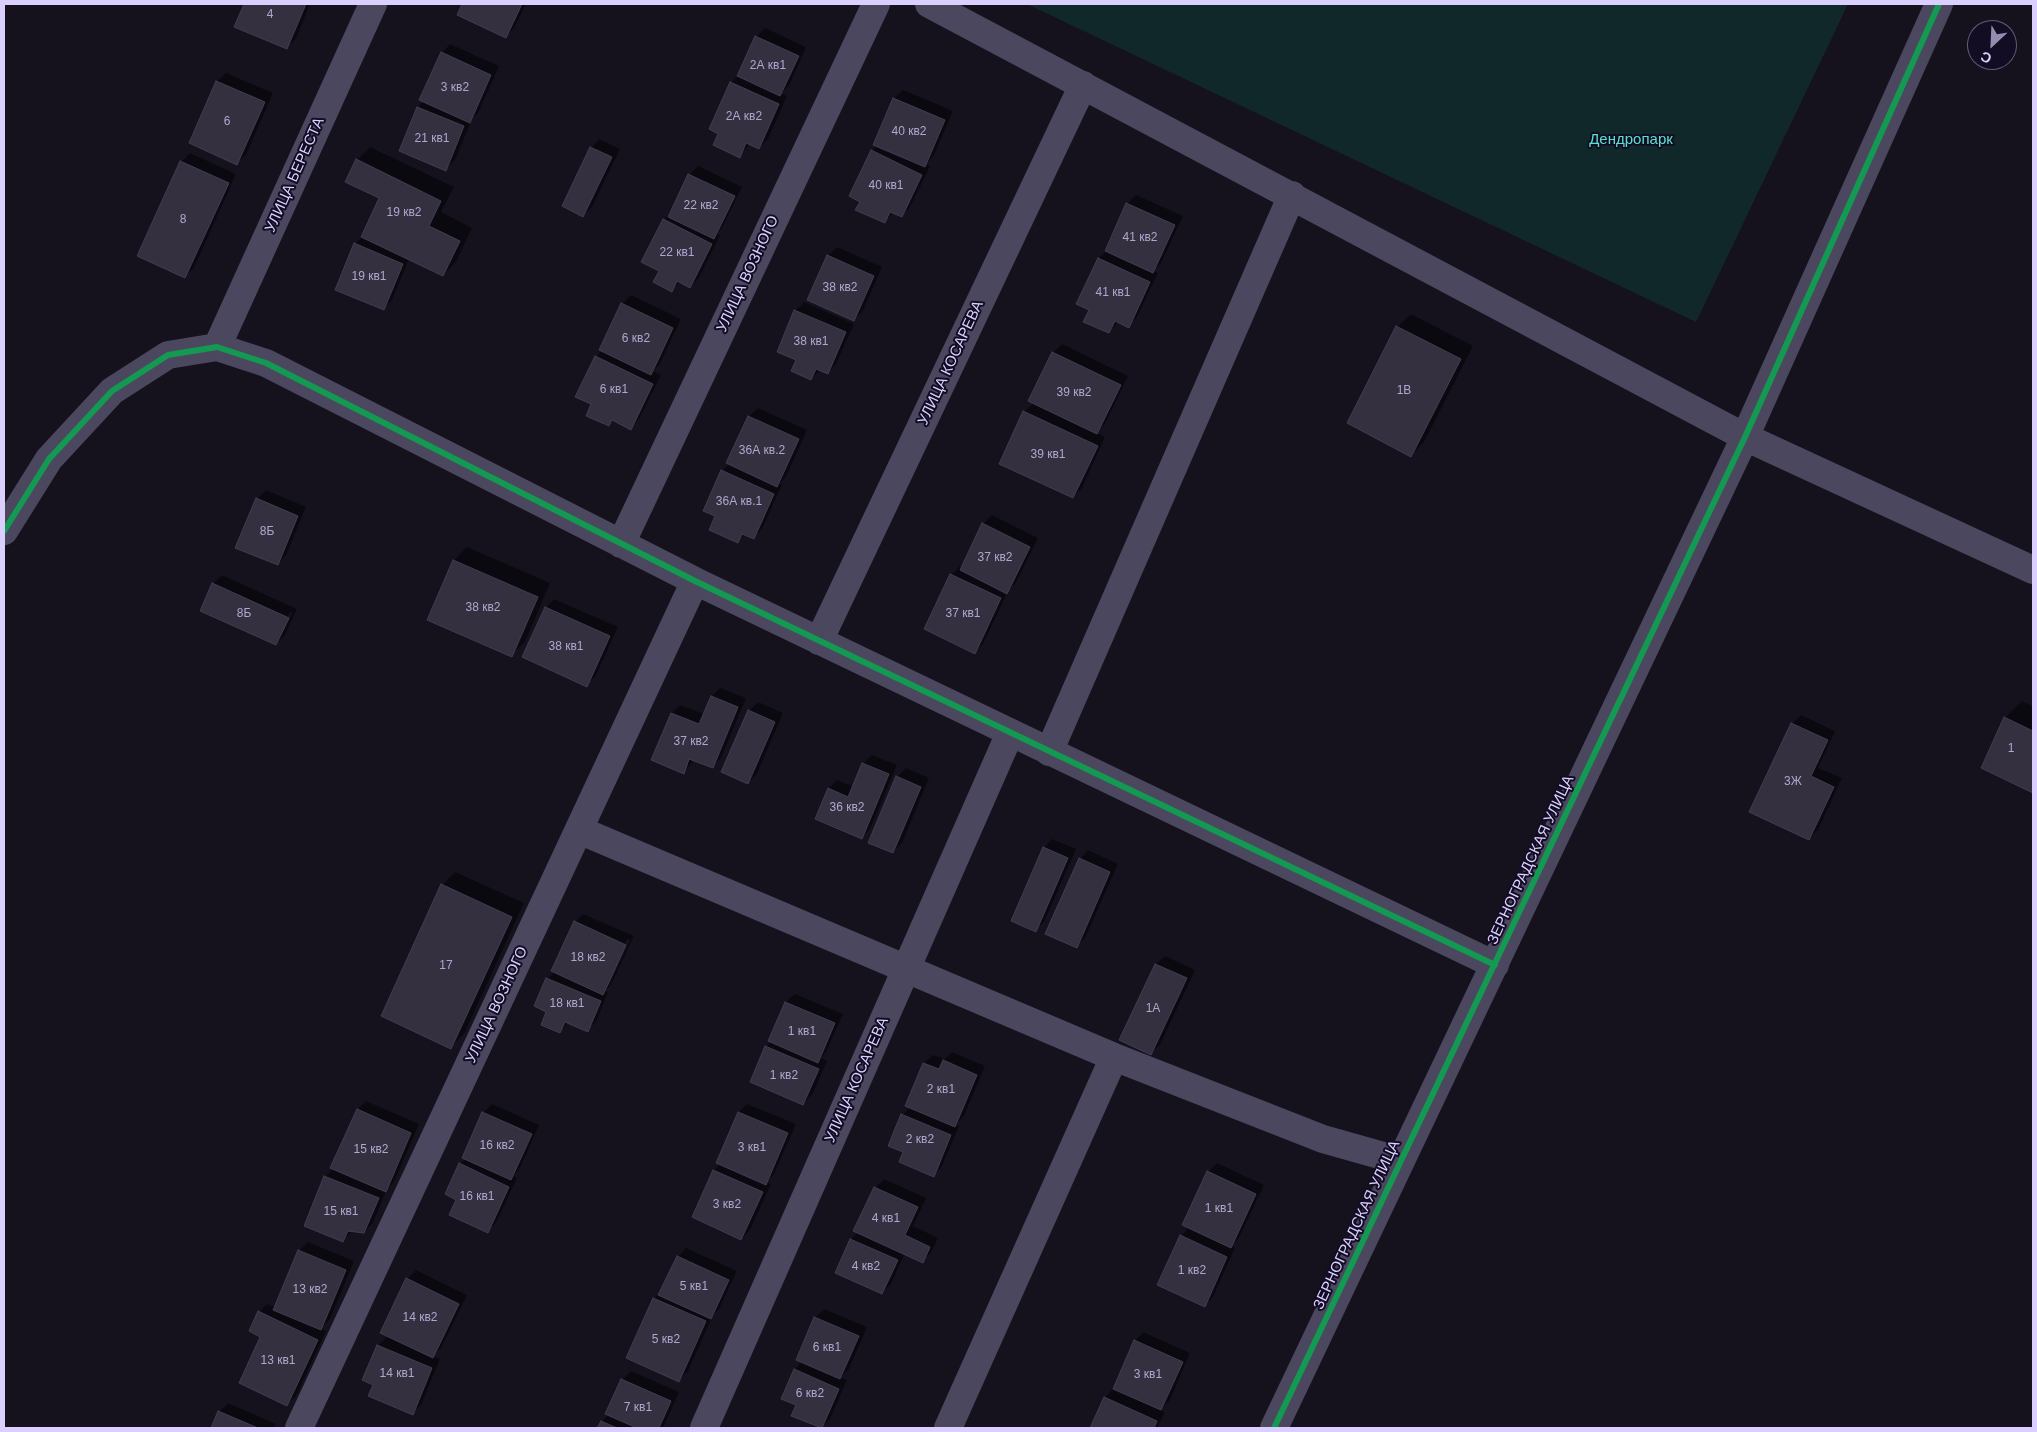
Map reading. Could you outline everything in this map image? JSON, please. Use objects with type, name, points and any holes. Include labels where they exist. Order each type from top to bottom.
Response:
[{"type":"street","name":"УЛИЦА БЕРЕСТА","points":[[217,347],[373,4]]},
{"type":"street","name":"УЛИЦА ВОЗНОГО","points":[[621,544],[876,4]]},
{"type":"street","points":[[929,4],[1745,437],[2033,570]]},
{"type":"street","name":"ЗЕРНОГРАДСКАЯ УЛИЦА","points":[[1274,1428],[1745,437],[1939,4]]},
{"type":"street","name":"УЛИЦА КОСАРЕВА","points":[[819,641],[1084,85]]},
{"type":"street","points":[[1049,752],[1292,195]]},
{"type":"street","points":[[4,531],[49,459],[112,391],[168,356],[217,347],[266,363],[695,581],[1495,965]]},
{"type":"street","name":"УЛИЦА ВОЗНОГО","points":[[299,1428],[695,581]]},
{"type":"street","name":"УЛИЦА КОСАРЕВА","points":[[704,1428],[1010,733]]},
{"type":"street","points":[[579,830],[1114,1057],[1323,1139],[1401,1161]]},
{"type":"street","points":[[948,1428],[1114,1057]]},
{"type":"green space","name":"Дендропарк","points":[[1027,4],[1848,4],[1696,322]]},
{"type":"building","points":[[244,4],[306,4],[287,49],[234,27]]},
{"type":"building","points":[[462,4],[522,4],[506,38],[457,15]]},
{"type":"building","points":[[755,36],[799,56],[780,96],[737,76]]},
{"type":"building","points":[[441,52],[491,75],[470,123],[419,100]]},
{"type":"building","points":[[216,81],[265,102],[237,165],[189,143]]},
{"type":"building","points":[[730,82],[779,104],[759,149],[746,143],[740,158],[713,145],[718,134],[709,129]]},
{"type":"building","points":[[893,98],[945,120],[925,167],[873,145]]},
{"type":"building","points":[[417,107],[464,126],[446,171],[399,151]]},
{"type":"building","points":[[590,147],[612,157],[583,217],[562,206]]},
{"type":"building","points":[[871,150],[922,175],[902,217],[890,212],[885,223],[855,210],[860,202],[849,196]]},
{"type":"building","points":[[356,159],[441,201],[429,226],[460,241],[443,276],[361,237],[379,198],[345,182]]},
{"type":"building","points":[[180,161],[229,183],[185,278],[137,256]]},
{"type":"building","points":[[688,174],[735,196],[714,239],[668,217]]},
{"type":"building","points":[[1126,203],[1175,225],[1153,273],[1105,251]]},
{"type":"building","points":[[663,219],[712,244],[690,288],[677,281],[672,292],[653,282],[659,271],[641,262]]},
{"type":"building","points":[[354,243],[403,264],[384,310],[335,290]]},
{"type":"building","points":[[827,255],[874,276],[854,321],[807,300]]},
{"type":"building","points":[[1098,258],[1150,282],[1129,328],[1115,321],[1109,333],[1083,322],[1089,310],[1076,304]]},
{"type":"building","points":[[621,303],[673,328],[651,375],[599,350]]},
{"type":"building","points":[[794,310],[846,332],[828,374],[816,369],[811,380],[791,371],[796,360],[777,352]]},
{"type":"building","points":[[1396,326],[1461,359],[1411,457],[1347,423]]},
{"type":"building","points":[[1052,352],[1121,385],[1097,434],[1028,401]]},
{"type":"building","points":[[595,356],[653,384],[631,430],[612,420],[609,426],[586,416],[591,404],[575,397]]},
{"type":"building","points":[[1023,411],[1098,446],[1073,498],[999,464]]},
{"type":"building","points":[[748,416],[799,439],[777,487],[726,463]]},
{"type":"building","points":[[721,470],[774,494],[754,539],[742,534],[738,543],[709,530],[715,516],[703,511]]},
{"type":"building","points":[[256,498],[298,516],[278,565],[235,548]]},
{"type":"building","points":[[982,523],[1030,547],[1007,594],[960,570]]},
{"type":"building","points":[[453,560],[538,597],[512,657],[427,620]]},
{"type":"building","points":[[950,574],[1001,598],[975,654],[924,629]]},
{"type":"building","points":[[212,583],[289,618],[276,645],[200,611]]},
{"type":"building","points":[[545,607],[610,636],[587,687],[522,657]]},
{"type":"building","points":[[711,696],[738,707],[713,768],[689,759],[684,774],[651,760],[671,713],[699,724]]},
{"type":"building","points":[[748,710],[775,722],[748,784],[721,772]]},
{"type":"building","points":[[2004,717],[2033,731],[2033,793],[1981,768]]},
{"type":"building","points":[[1791,723],[1828,740],[1811,776],[1834,787],[1809,840],[1749,812]]},
{"type":"building","points":[[862,763],[889,774],[862,839],[815,819],[828,788],[848,797]]},
{"type":"building","points":[[896,776],[921,787],[893,853],[868,843]]},
{"type":"building","points":[[1043,847],[1068,858],[1036,932],[1011,921]]},
{"type":"building","points":[[1079,858],[1110,872],[1077,948],[1045,934]]},
{"type":"building","points":[[441,884],[512,917],[451,1049],[381,1016]]},
{"type":"building","points":[[574,921],[626,945],[603,995],[551,971]]},
{"type":"building","points":[[1155,964],[1187,978],[1151,1055],[1119,1040]]},
{"type":"building","points":[[546,978],[601,1001],[588,1032],[565,1022],[560,1033],[541,1025],[546,1012],[534,1006]]},
{"type":"building","points":[[785,1002],[835,1023],[818,1063],[768,1041]]},
{"type":"building","points":[[765,1046],[819,1069],[803,1105],[750,1082]]},
{"type":"building","points":[[943,1060],[977,1075],[955,1127],[905,1106],[923,1063],[939,1069]]},
{"type":"building","points":[[357,1109],[411,1133],[386,1192],[330,1168]]},
{"type":"building","points":[[482,1112],[532,1134],[511,1180],[462,1158]]},
{"type":"building","points":[[738,1112],[788,1133],[766,1185],[716,1163]]},
{"type":"building","points":[[901,1114],[951,1135],[934,1177],[899,1162],[903,1152],[888,1146]]},
{"type":"building","points":[[459,1163],[509,1187],[488,1233],[449,1215],[456,1200],[445,1194]]},
{"type":"building","points":[[713,1170],[763,1192],[741,1240],[692,1217]]},
{"type":"building","points":[[1207,1171],[1256,1194],[1231,1248],[1182,1225]]},
{"type":"building","points":[[324,1176],[379,1198],[364,1233],[348,1231],[343,1242],[304,1226]]},
{"type":"building","points":[[874,1187],[918,1207],[905,1235],[930,1247],[923,1263],[853,1231]]},
{"type":"building","points":[[1180,1235],[1227,1257],[1205,1307],[1157,1285]]},
{"type":"building","points":[[850,1239],[898,1260],[882,1294],[835,1273]]},
{"type":"building","points":[[298,1250],[346,1270],[321,1330],[273,1310]]},
{"type":"building","points":[[677,1256],[729,1280],[711,1319],[658,1295]]},
{"type":"building","points":[[406,1278],[459,1304],[433,1358],[380,1333]]},
{"type":"building","points":[[653,1298],[706,1321],[679,1382],[626,1358]]},
{"type":"building","points":[[258,1311],[318,1340],[287,1406],[239,1383],[260,1337],[249,1331]]},
{"type":"building","points":[[814,1317],[859,1336],[840,1379],[796,1360]]},
{"type":"building","points":[[1134,1340],[1183,1362],[1161,1410],[1113,1389]]},
{"type":"building","points":[[377,1345],[432,1368],[413,1415],[368,1396],[373,1385],[362,1380]]},
{"type":"building","points":[[794,1369],[839,1389],[822,1428],[791,1416],[796,1405],[781,1399]]},
{"type":"building","points":[[621,1379],[671,1401],[659,1428],[637,1428],[605,1414]]},
{"type":"building","points":[[1104,1397],[1157,1421],[1154,1428],[1090,1428]]},
{"type":"building","points":[[218,1411],[258,1428],[211,1428]]},
{"type":"building","points":[[601,1421],[617,1428],[597,1428]]},
{"type":"cycle path","points":[[1274,1428],[1745,437],[1939,4]]},
{"type":"cycle path","points":[[4,531],[49,459],[112,391],[168,355],[217,347],[266,363],[695,581],[1495,965]]}]
